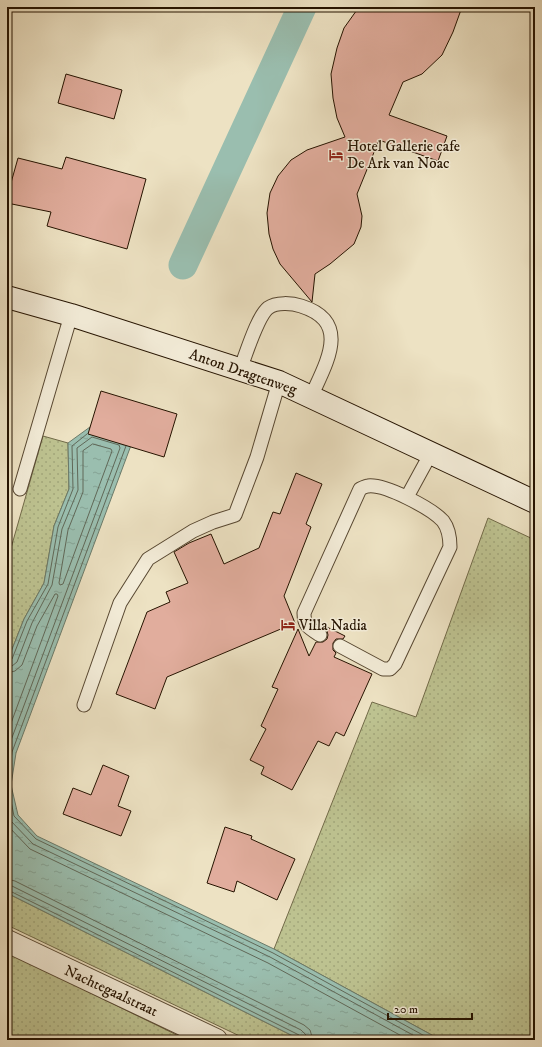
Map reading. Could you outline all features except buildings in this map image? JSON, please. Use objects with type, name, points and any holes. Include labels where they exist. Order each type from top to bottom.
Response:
[{"type":"main road","name":"Anton Dragtenweg","points":[[7,297],[71,315],[279,382],[535,502]]},
{"type":"main road","name":"Nachtegaalstraat","points":[[7,941],[216,1040]]},
{"type":"lane","points":[[240,369],[260,318],[268,308],[280,304],[296,304],[312,309],[321,315],[328,324],[332,334],[326,361],[312,397]]},
{"type":"lane","points":[[20,489],[71,315]]},
{"type":"lane","points":[[84,705],[120,603],[148,559],[193,531],[213,522],[235,515],[257,457],[279,382]]},
{"type":"lane","points":[[407,497],[431,453]]},
{"type":"lane","points":[[320,635],[308,628],[304,621],[304,613],[360,489],[368,486],[378,487],[407,497],[423,505],[443,522],[450,534],[450,547],[395,664],[390,669],[383,669],[340,646]]},
{"type":"green space","points":[[43,436],[68,443],[69,489],[54,526],[44,583],[24,619],[7,662],[7,562]]},
{"type":"green space","points":[[488,518],[535,540],[535,1040],[441,1040],[274,949],[372,702],[416,717]]},
{"type":"green space","points":[[7,893],[301,1040],[248,1040],[7,925]]},
{"type":"green space","points":[[7,952],[187,1040],[7,1040]]},
{"type":"water","points":[[90,427],[133,440],[16,753],[11,785],[18,815],[37,836],[274,949],[441,1040],[301,1040],[7,893],[7,662],[24,619],[44,583],[54,526],[69,489],[68,443]]},
{"type":"waterway","points":[[183,265],[302,7]]},
{"type":"place","name":"Hotel Gallerie cafe De Ark van Noac","points":[[336,155]]},
{"type":"place","name":"Villa Nadia","points":[[288,625]]}]
